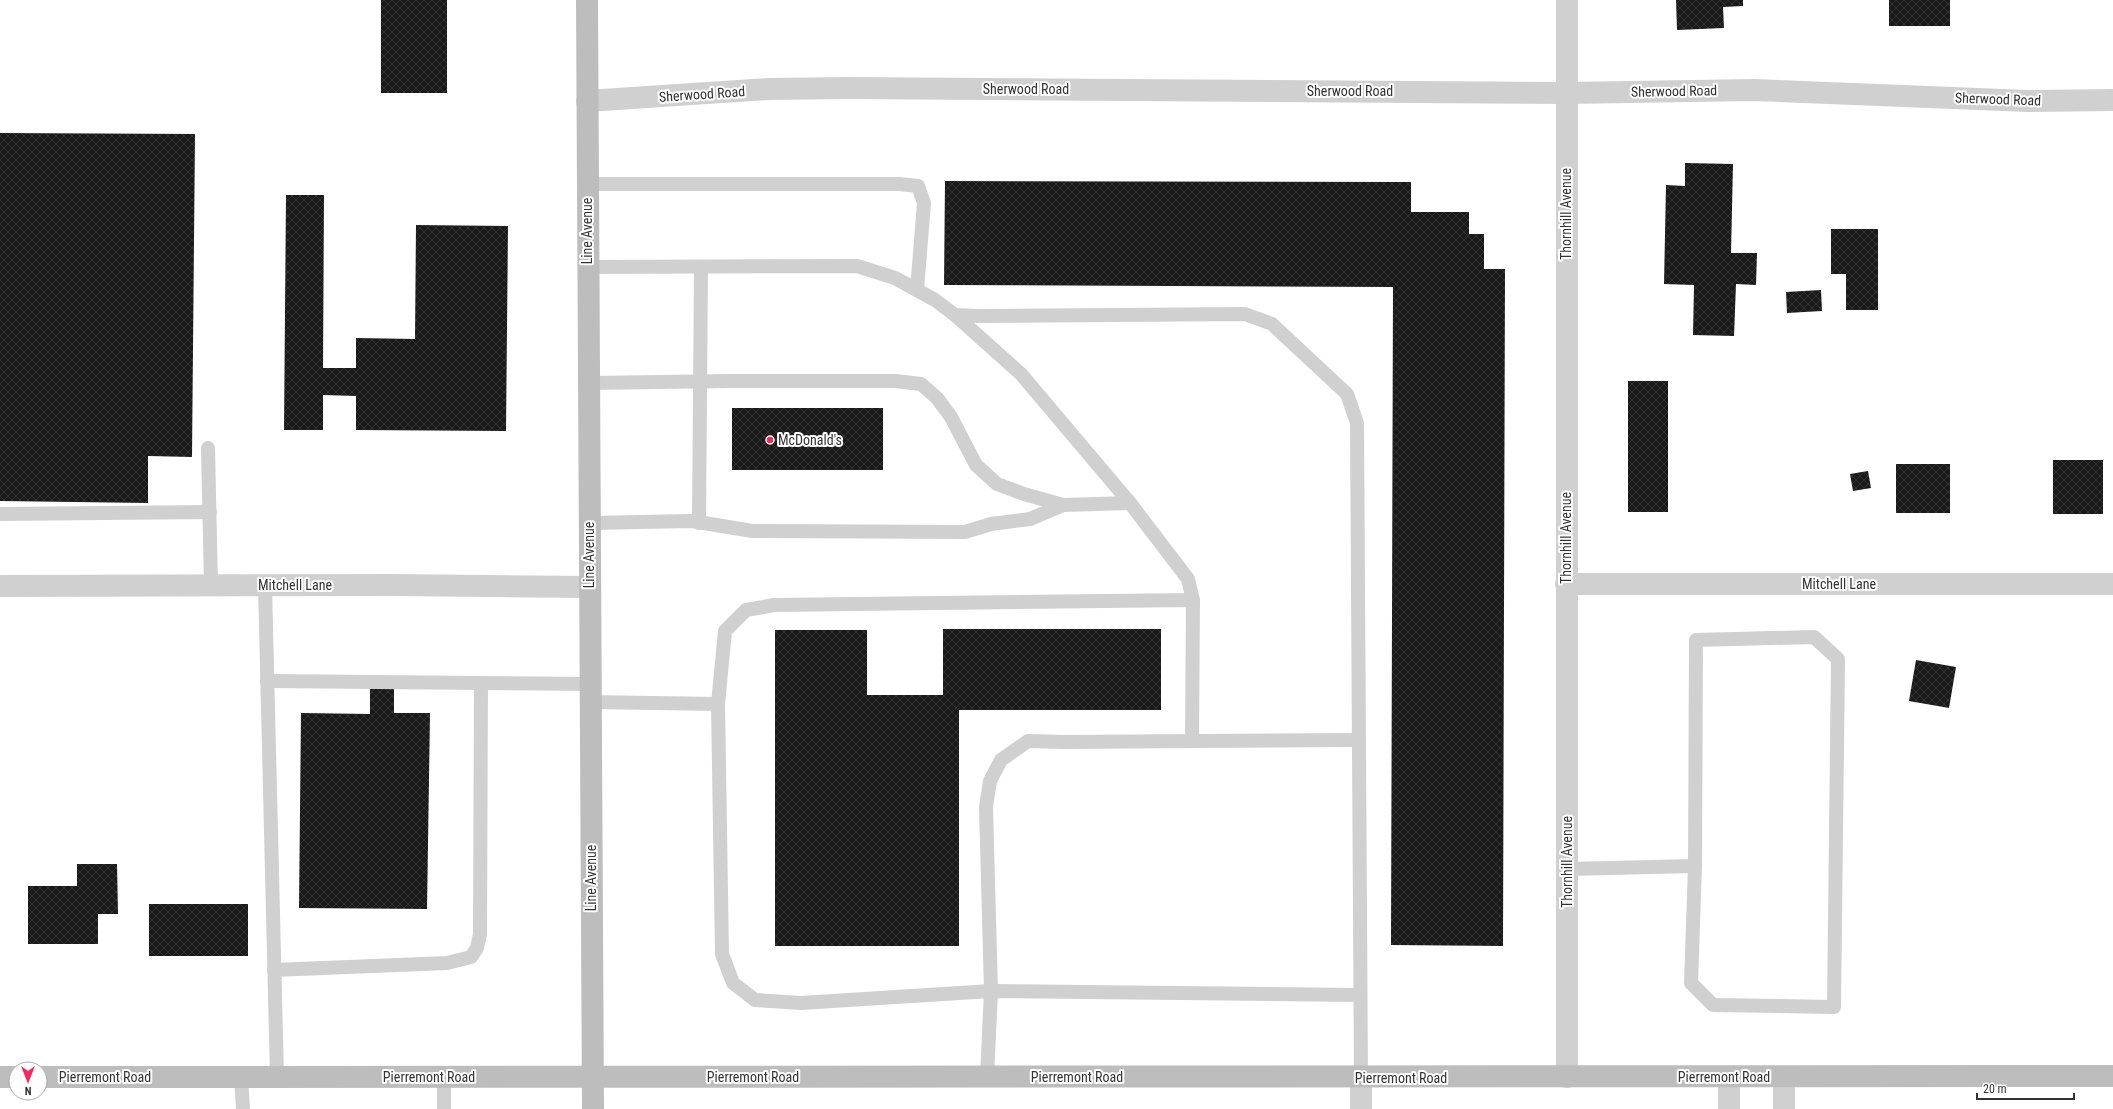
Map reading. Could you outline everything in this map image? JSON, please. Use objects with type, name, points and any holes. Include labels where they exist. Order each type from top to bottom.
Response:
[{"type":"main road","name":"Line Avenue","points":[[586,0],[593,1109]]},
{"type":"main road","name":"Pierremont Road","points":[[48,1077],[1361,1078],[2113,1076]]},
{"type":"street","name":"Thornhill Avenue","points":[[1567,0],[1567,1077]]},
{"type":"street","name":"Sherwood Road","points":[[587,101],[768,89],[849,88],[1566,93],[1754,90],[2028,101],[2113,100]]},
{"type":"street","name":"Mitchell Lane","points":[[1566,584],[2113,584]]},
{"type":"street","name":"Mitchell Lane","points":[[0,586],[265,585],[590,587]]},
{"type":"street","points":[[1729,1077],[1729,1109]]},
{"type":"street","points":[[1784,1077],[1784,1109]]},
{"type":"street","points":[[1361,1078],[1361,1109]]},
{"type":"lane","points":[[587,184],[900,184],[918,186],[924,203],[917,290]]},
{"type":"lane","points":[[588,267],[857,266],[895,278],[935,300],[955,315],[1021,374],[1130,503],[1188,579],[1193,600],[1192,741]]},
{"type":"lane","points":[[699,523],[701,267]]},
{"type":"lane","points":[[955,315],[1245,314],[1272,324],[1347,394],[1357,423],[1361,1078]]},
{"type":"lane","points":[[588,383],[700,381],[895,381],[921,384],[938,398],[951,417],[976,465],[998,484],[1024,494],[1063,505],[1130,503]]},
{"type":"lane","points":[[208,448],[211,585]]},
{"type":"lane","points":[[589,523],[692,521],[752,531],[965,532],[991,524],[1030,519],[1063,505]]},
{"type":"lane","points":[[0,514],[210,512]]},
{"type":"lane","points":[[265,585],[277,1077]]},
{"type":"lane","points":[[1193,600],[774,605],[746,610],[724,631],[718,704],[722,954],[733,983],[755,1000],[801,1003],[991,991],[1360,995]]},
{"type":"lane","points":[[1814,637],[1838,659],[1834,1007],[1713,1005],[1691,983],[1695,866],[1696,640],[1814,637]]},
{"type":"lane","points":[[267,681],[481,683],[718,704]]},
{"type":"lane","points":[[274,970],[447,963],[471,957],[477,948],[480,934],[481,683]]},
{"type":"lane","points":[[987,1077],[991,991],[986,807],[990,781],[1001,760],[1028,741],[1358,740]]},
{"type":"lane","points":[[1567,869],[1695,866]]},
{"type":"lane","points":[[241,1077],[243,1109]]},
{"type":"lane","points":[[444,1077],[444,1109]]},
{"type":"building","points":[[381,0],[447,0],[447,93],[381,93]]},
{"type":"building","points":[[1676,0],[1743,0],[1743,6],[1723,7],[1724,28],[1677,30]]},
{"type":"building","points":[[1889,0],[1950,0],[1950,26],[1889,26]]},
{"type":"building","points":[[0,133],[195,134],[192,457],[148,456],[148,503],[0,501]]},
{"type":"building","points":[[1685,163],[1733,164],[1731,253],[1757,253],[1756,285],[1736,284],[1734,336],[1693,335],[1694,285],[1664,284],[1666,185],[1685,186]]},
{"type":"building","points":[[945,181],[1411,182],[1411,212],[1469,212],[1469,234],[1484,234],[1484,269],[1505,269],[1503,946],[1391,945],[1393,287],[944,285]]},
{"type":"building","points":[[286,195],[324,195],[323,368],[356,368],[356,338],[415,339],[416,225],[508,226],[506,431],[356,430],[356,396],[323,395],[323,430],[284,430]]},
{"type":"building","points":[[1831,229],[1878,229],[1878,310],[1846,310],[1846,274],[1831,274]]},
{"type":"building","points":[[1821,290],[1822,311],[1787,313],[1786,292]]},
{"type":"building","points":[[1628,381],[1668,381],[1668,512],[1628,512]]},
{"type":"building","points":[[732,408],[883,408],[883,470],[732,470]]},
{"type":"building","points":[[2053,460],[2103,460],[2103,514],[2053,514]]},
{"type":"building","points":[[1896,464],[1950,464],[1950,513],[1896,513]]},
{"type":"building","points":[[1868,471],[1871,488],[1853,491],[1850,474]]},
{"type":"building","points":[[943,629],[1161,629],[1161,710],[959,710],[959,946],[775,946],[775,630],[867,630],[867,695],[943,695]]},
{"type":"building","points":[[1916,660],[1956,667],[1949,708],[1909,701]]},
{"type":"building","points":[[370,687],[394,687],[394,713],[430,713],[427,909],[299,908],[301,713],[370,714]]},
{"type":"building","points":[[77,864],[117,864],[118,914],[98,914],[98,944],[28,944],[28,886],[77,886]]},
{"type":"building","points":[[149,904],[248,904],[248,956],[149,956]]},
{"type":"place","name":"McDonald's","points":[[770,440]]}]
